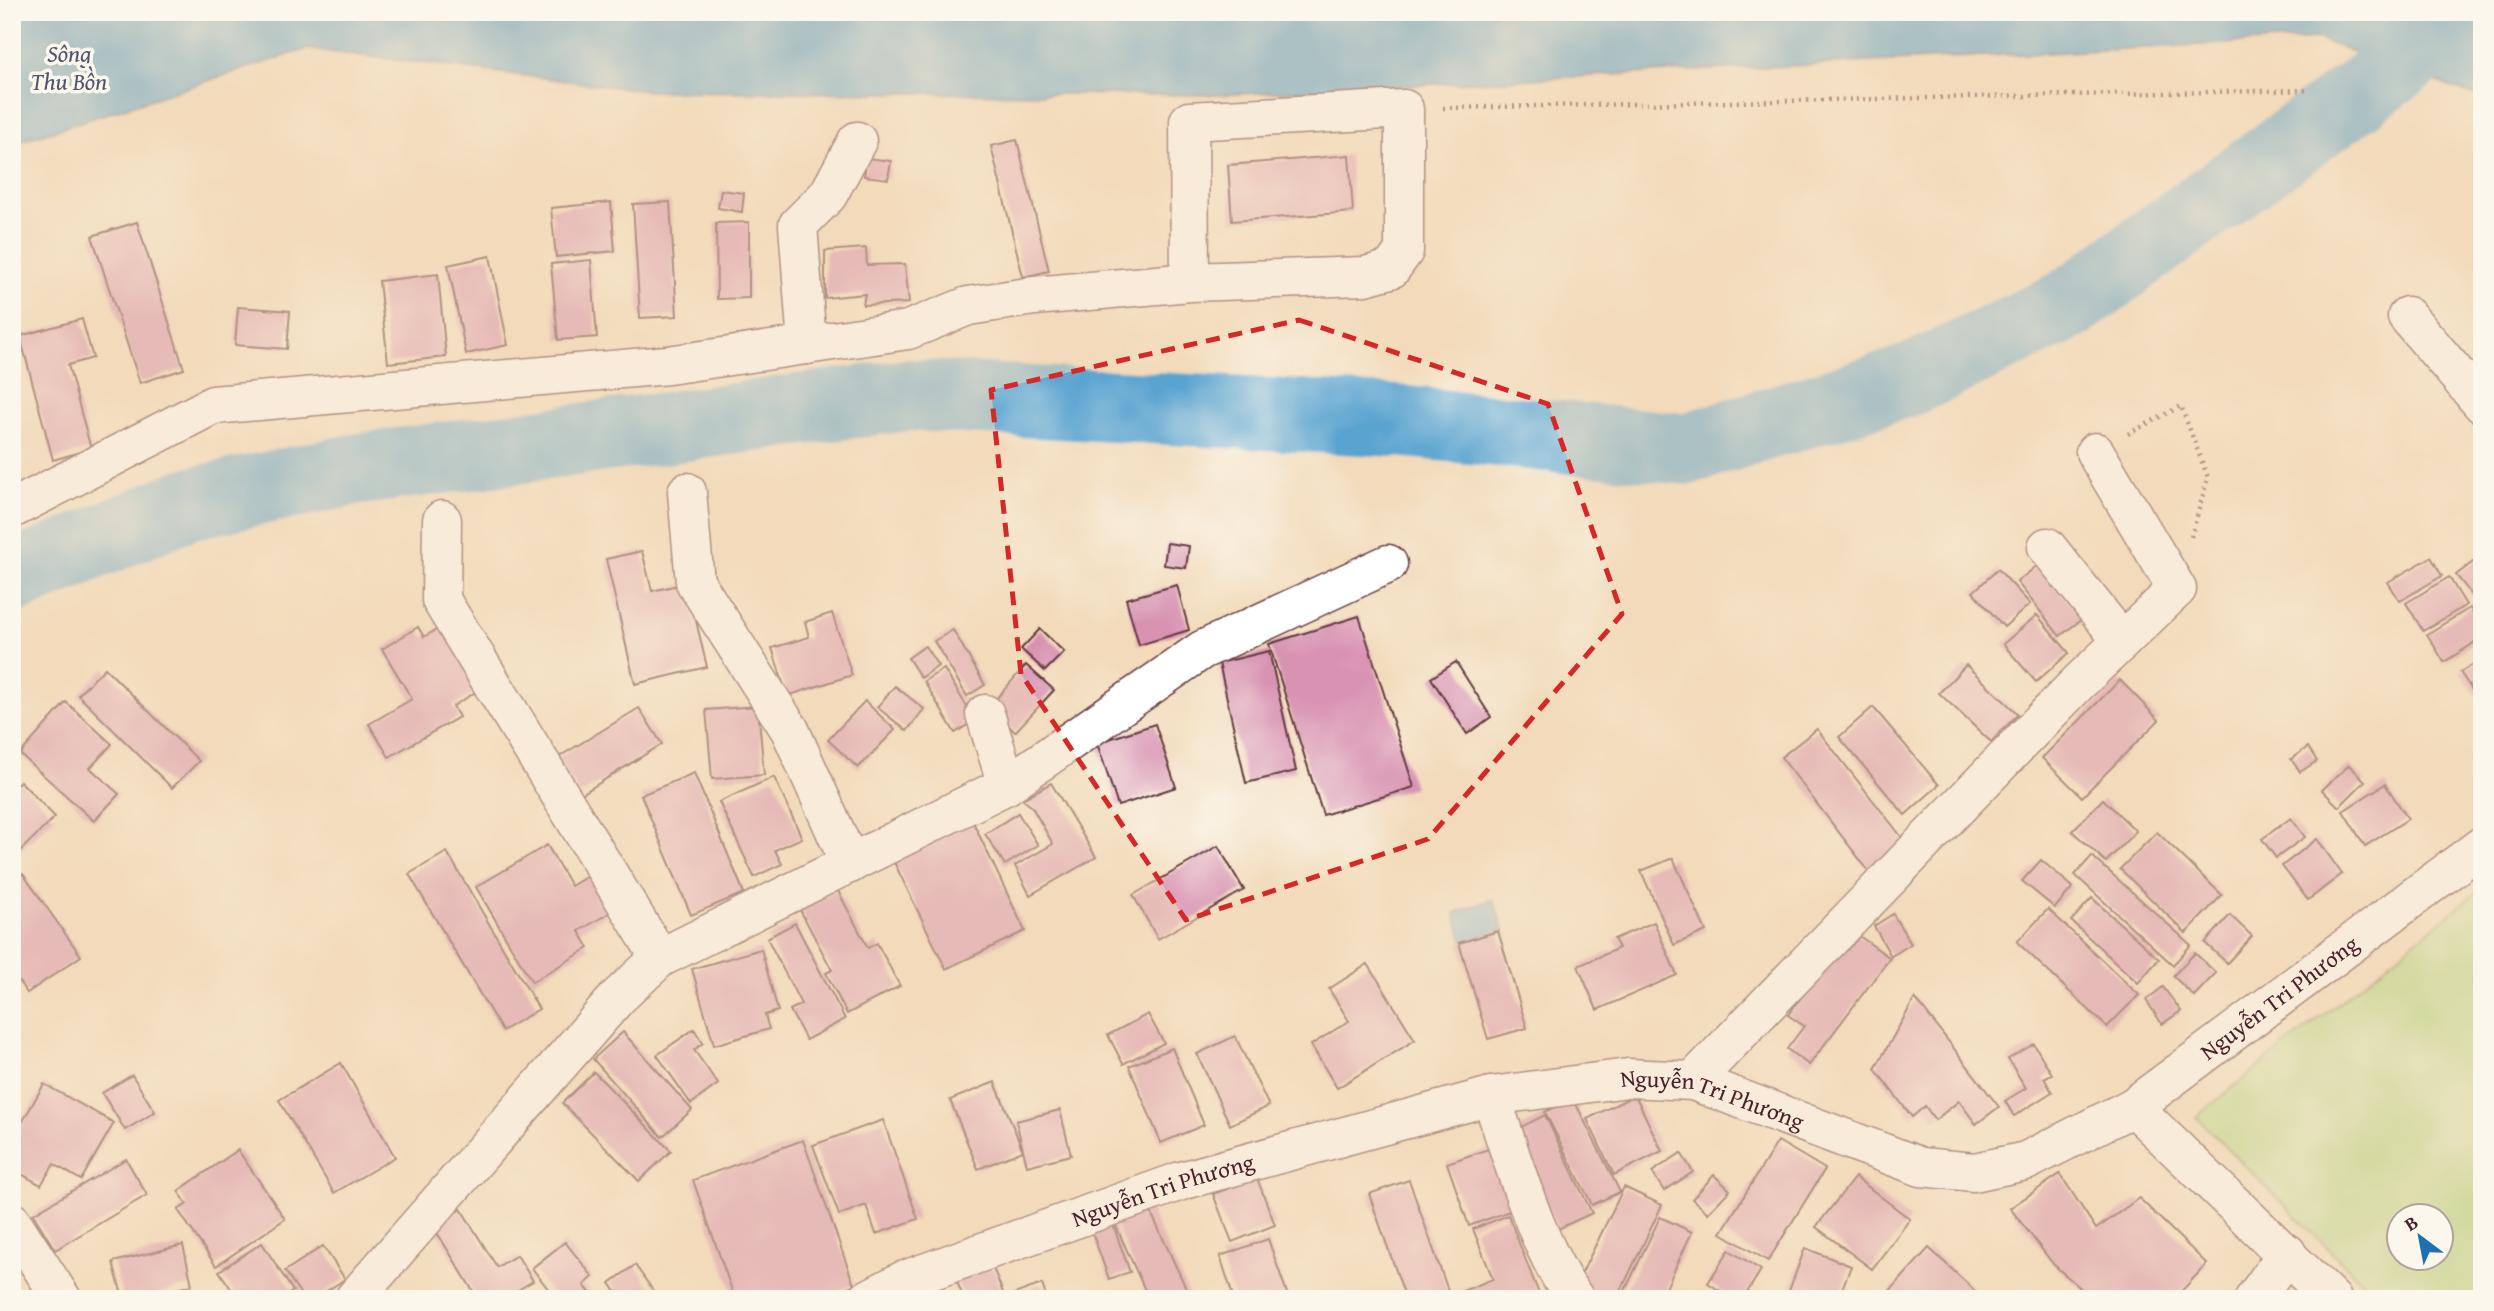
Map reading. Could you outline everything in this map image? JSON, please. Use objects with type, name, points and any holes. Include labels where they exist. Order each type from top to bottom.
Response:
[{"type":"street","points":[[12,509],[213,405],[668,365],[908,330],[968,306],[1034,296],[1190,282],[1365,276],[1391,269],[1404,251],[1404,109],[1189,121],[1190,282]]},
{"type":"street","points":[[807,345],[798,225],[828,195],[857,141]]},
{"type":"street","points":[[2407,316],[2482,404]]},
{"type":"street","points":[[1693,1081],[2077,684],[2177,589],[2095,452]]},
{"type":"street","points":[[687,492],[695,582],[790,730],[850,864]]},
{"type":"street","points":[[442,520],[440,600],[660,958]]},
{"type":"street","points":[[2048,547],[2122,641]]},
{"type":"street","points":[[354,1299],[618,997],[660,958],[1007,785],[1202,650],[1388,565]]},
{"type":"street","points":[[985,714],[1007,785]]},
{"type":"street","name":"Nguyễn Tri Phương","points":[[868,1299],[906,1290],[1181,1181],[1491,1096],[1628,1077],[1693,1081],[1921,1167],[1974,1172],[2026,1161],[2133,1107],[2482,846]]},
{"type":"street","points":[[1491,1096],[1527,1201],[1564,1284],[1575,1299]]},
{"type":"street","points":[[2133,1107],[2332,1299]]},
{"type":"street","points":[[12,1222],[62,1299]]},
{"type":"street","points":[[2254,1299],[2287,1253]]},
{"type":"path","points":[[1404,109],[2310,90]]},
{"type":"path","points":[[2095,452],[2180,406],[2208,478],[2177,589]]},
{"type":"highlighted area","points":[[1299,320],[1548,404],[1622,614],[1428,839],[1186,920],[1021,674],[991,390]]},
{"type":"green space","points":[[2482,888],[2482,1299],[2379,1299],[2196,1117]]},
{"type":"water","name":"Sông Thu Bồn","points":[[12,12],[2482,12],[2482,98],[2317,39],[1216,95],[650,91],[307,49],[12,144]]},
{"type":"water","points":[[1493,899],[1504,930],[1463,941],[1455,913]]},
{"type":"building","points":[[1017,140],[1049,271],[1023,277],[991,146]]},
{"type":"building","points":[[1349,155],[1353,212],[1232,221],[1228,165]]},
{"type":"building","points":[[867,158],[891,161],[888,179],[864,176]]},
{"type":"building","points":[[721,190],[744,193],[742,212],[718,208]]},
{"type":"building","points":[[611,202],[615,251],[556,257],[551,208]]},
{"type":"building","points":[[670,202],[677,316],[640,318],[633,204]]},
{"type":"building","points":[[137,222],[184,369],[140,383],[92,236]]},
{"type":"building","points":[[749,222],[749,298],[717,299],[716,223]]},
{"type":"building","points":[[866,248],[867,265],[905,264],[909,303],[863,305],[865,294],[825,298],[825,251]]},
{"type":"building","points":[[490,256],[508,345],[466,354],[448,265]]},
{"type":"building","points":[[591,260],[597,337],[558,340],[551,264]]},
{"type":"building","points":[[438,274],[446,357],[388,363],[379,281]]},
{"type":"building","points":[[238,307],[290,311],[287,349],[235,345]]},
{"type":"building","points":[[82,319],[93,358],[68,365],[91,449],[53,460],[20,336]]},
{"type":"building","points":[[1167,543],[1189,546],[1186,568],[1164,565]]},
{"type":"building","points":[[642,551],[652,591],[687,583],[707,667],[635,684],[606,559]]},
{"type":"building","points":[[2482,555],[2482,604],[2480,605],[2456,575]]},
{"type":"building","points":[[2431,557],[2442,576],[2400,601],[2388,582]]},
{"type":"building","points":[[2039,564],[2082,619],[2060,636],[2017,582]]},
{"type":"building","points":[[1998,569],[2030,604],[2004,627],[1973,592]]},
{"type":"building","points":[[2449,577],[2466,605],[2423,631],[2406,603]]},
{"type":"building","points":[[1177,585],[1189,630],[1139,645],[1126,599]]},
{"type":"building","points":[[2470,608],[2482,628],[2482,638],[2444,662],[2427,634]]},
{"type":"building","points":[[832,613],[852,675],[787,696],[772,648],[809,637],[805,622]]},
{"type":"building","points":[[2037,615],[2069,653],[2036,682],[2003,644]]},
{"type":"building","points":[[1359,616],[1414,787],[1323,815],[1269,644]]},
{"type":"building","points":[[446,624],[484,687],[453,706],[459,717],[389,757],[369,724],[412,699],[382,649],[418,627],[424,637]]},
{"type":"building","points":[[1040,629],[1064,652],[1045,671],[1021,649]]},
{"type":"building","points":[[953,630],[985,685],[967,696],[934,641]]},
{"type":"building","points":[[925,646],[938,666],[921,678],[908,658]]},
{"type":"building","points":[[1269,651],[1296,771],[1246,783],[1219,663]]},
{"type":"building","points":[[2482,659],[2482,705],[2460,672]]},
{"type":"building","points":[[1456,662],[1491,717],[1467,734],[1431,678]]},
{"type":"building","points":[[1026,665],[1054,690],[1015,732],[989,707]]},
{"type":"building","points":[[1966,665],[2018,714],[1991,742],[1939,693]]},
{"type":"building","points":[[105,668],[199,761],[172,788],[78,695]]},
{"type":"building","points":[[944,669],[975,720],[955,733],[924,681]]},
{"type":"building","points":[[2120,680],[2159,720],[2082,797],[2042,758]]},
{"type":"building","points":[[895,686],[924,709],[907,731],[877,707]]},
{"type":"building","points":[[865,701],[895,730],[858,768],[828,740]]},
{"type":"building","points":[[66,702],[112,744],[90,768],[119,794],[94,821],[20,754]]},
{"type":"building","points":[[758,706],[764,775],[712,779],[706,710]]},
{"type":"building","points":[[1873,707],[1939,785],[1905,815],[1839,737]]},
{"type":"building","points":[[639,708],[662,744],[580,795],[557,758]]},
{"type":"building","points":[[1155,724],[1176,787],[1118,806],[1097,743]]},
{"type":"building","points":[[1817,729],[1908,845],[1871,874],[1781,757]]},
{"type":"building","points":[[2308,747],[2317,761],[2300,772],[2291,759]]},
{"type":"building","points":[[2349,765],[2365,781],[2339,807],[2322,790]]},
{"type":"building","points":[[694,773],[744,893],[691,915],[641,795]]},
{"type":"building","points":[[774,777],[802,838],[775,850],[782,864],[754,877],[719,802]]},
{"type":"building","points":[[20,781],[55,817],[18,853],[12,847],[12,789]]},
{"type":"building","points":[[1051,783],[1096,857],[1030,895],[1015,866],[1053,844],[1032,807],[1022,799]]},
{"type":"building","points":[[2385,784],[2408,819],[2365,846],[2343,811]]},
{"type":"building","points":[[2103,799],[2136,831],[2106,862],[2072,831]]},
{"type":"building","points":[[1018,813],[1038,845],[1005,865],[985,834]]},
{"type":"building","points":[[2291,818],[2305,837],[2276,858],[2262,839]]},
{"type":"building","points":[[973,822],[1025,931],[946,969],[893,860]]},
{"type":"building","points":[[2157,832],[2222,895],[2186,933],[2120,869]]},
{"type":"building","points":[[2317,839],[2342,874],[2308,900],[2282,866]]},
{"type":"building","points":[[547,845],[571,886],[598,870],[619,907],[579,931],[589,948],[532,982],[476,887]]},
{"type":"building","points":[[1218,846],[1244,890],[1158,939],[1133,895]]},
{"type":"building","points":[[447,852],[539,1009],[502,1031],[409,874]]},
{"type":"building","points":[[2092,856],[2191,945],[2173,965],[2075,875]]},
{"type":"building","points":[[1673,858],[1706,931],[1674,945],[1641,871]]},
{"type":"building","points":[[2041,860],[2073,887],[2055,908],[2022,881]]},
{"type":"building","points":[[23,874],[81,956],[27,993],[12,972],[12,881]]},
{"type":"building","points":[[837,889],[868,948],[877,943],[900,986],[847,1014],[826,973],[832,970],[800,910]]},
{"type":"building","points":[[2092,898],[2159,959],[2138,983],[2071,921]]},
{"type":"building","points":[[2048,909],[2139,995],[2107,1027],[2017,942]]},
{"type":"building","points":[[1893,914],[1911,944],[1891,956],[1874,926]]},
{"type":"building","points":[[2230,915],[2252,936],[2227,963],[2205,943]]},
{"type":"building","points":[[1654,922],[1677,975],[1597,1010],[1578,966],[1619,948],[1614,939]]},
{"type":"building","points":[[795,923],[845,1019],[806,1040],[790,1010],[801,1004],[767,938]]},
{"type":"building","points":[[1851,930],[1890,958],[1809,1065],[1787,1049],[1804,1026],[1788,1015]]},
{"type":"building","points":[[1498,931],[1527,1028],[1488,1039],[1459,943]]},
{"type":"building","points":[[761,949],[778,1011],[765,1015],[769,1029],[714,1045],[692,969]]},
{"type":"building","points":[[2195,953],[2216,973],[2194,996],[2173,976]]},
{"type":"building","points":[[1368,964],[1415,1040],[1337,1088],[1311,1045],[1349,1021],[1329,989]]},
{"type":"building","points":[[2163,987],[2181,1011],[2162,1024],[2146,1000]]},
{"type":"building","points":[[1915,998],[1999,1107],[1976,1124],[1959,1101],[1935,1120],[1925,1106],[1912,1117],[1875,1069]]},
{"type":"building","points":[[1148,1014],[1164,1043],[1123,1064],[1108,1035]]},
{"type":"building","points":[[694,1029],[703,1043],[694,1050],[718,1084],[691,1104],[657,1055]]},
{"type":"building","points":[[623,1032],[692,1110],[662,1137],[593,1059]]},
{"type":"building","points":[[1235,1036],[1269,1106],[1230,1125],[1197,1054]]},
{"type":"building","points":[[2034,1044],[2052,1074],[2044,1078],[2052,1092],[2014,1116],[2005,1101],[2026,1088],[2008,1059]]},
{"type":"building","points":[[1172,1048],[1204,1125],[1161,1143],[1129,1066]]},
{"type":"building","points":[[341,1063],[395,1157],[334,1193],[279,1100]]},
{"type":"building","points":[[594,1072],[671,1151],[639,1181],[562,1103]]},
{"type":"building","points":[[132,1075],[155,1112],[125,1130],[102,1093]]},
{"type":"building","points":[[995,1082],[1023,1151],[978,1169],[950,1100]]},
{"type":"building","points":[[44,1084],[114,1123],[81,1180],[54,1164],[41,1185],[12,1169],[12,1140]]},
{"type":"building","points":[[1635,1095],[1662,1151],[1614,1175],[1587,1119]]},
{"type":"building","points":[[1573,1098],[1620,1192],[1592,1205],[1545,1112]]},
{"type":"building","points":[[1060,1110],[1071,1155],[1027,1166],[1016,1121]]},
{"type":"building","points":[[1545,1115],[1592,1213],[1558,1229],[1511,1132]]},
{"type":"building","points":[[883,1120],[918,1219],[876,1234],[866,1205],[839,1215],[813,1145]]},
{"type":"building","points":[[803,1140],[854,1285],[816,1299],[735,1299],[693,1180]]},
{"type":"building","points":[[1778,1141],[1825,1169],[1768,1261],[1721,1233]]},
{"type":"building","points":[[1497,1146],[1518,1208],[1469,1226],[1447,1163]]},
{"type":"building","points":[[238,1150],[285,1219],[216,1266],[178,1210],[187,1204],[178,1191]]},
{"type":"building","points":[[1681,1153],[1693,1172],[1664,1191],[1652,1172]]},
{"type":"building","points":[[126,1159],[147,1195],[55,1250],[33,1214]]},
{"type":"building","points":[[2060,1174],[2096,1229],[2139,1198],[2207,1264],[2174,1299],[2093,1299],[2054,1265],[2010,1208]]},
{"type":"building","points":[[1714,1175],[1730,1190],[1708,1213],[1692,1199]]},
{"type":"building","points":[[1855,1177],[1910,1219],[1872,1269],[1816,1227]]},
{"type":"building","points":[[1257,1178],[1275,1225],[1232,1242],[1213,1194]]},
{"type":"building","points":[[1409,1180],[1451,1299],[1406,1299],[1369,1194]]},
{"type":"building","points":[[1624,1187],[1662,1205],[1617,1299],[1609,1299],[1577,1283]]},
{"type":"building","points":[[1148,1206],[1191,1299],[1149,1299],[1114,1222]]},
{"type":"building","points":[[461,1209],[497,1267],[517,1255],[533,1281],[503,1299],[478,1299],[433,1226]]},
{"type":"building","points":[[1508,1215],[1541,1299],[1457,1299],[1455,1294],[1493,1279],[1473,1229]]},
{"type":"building","points":[[1660,1217],[1692,1232],[1661,1299],[1621,1299]]},
{"type":"building","points":[[1113,1225],[1130,1272],[1109,1279],[1092,1232]]},
{"type":"building","points":[[1268,1239],[1289,1299],[1234,1299],[1220,1256]]},
{"type":"building","points":[[565,1242],[593,1277],[584,1285],[595,1299],[556,1299],[532,1268]]},
{"type":"building","points":[[262,1243],[293,1291],[282,1299],[238,1299],[219,1271]]},
{"type":"building","points":[[183,1245],[192,1285],[139,1299],[123,1299],[113,1262]]},
{"type":"building","points":[[323,1246],[345,1279],[314,1299],[304,1299],[285,1271]]},
{"type":"building","points":[[1805,1248],[1851,1266],[1838,1299],[1786,1299]]},
{"type":"building","points":[[1929,1248],[1984,1299],[1897,1299],[1889,1292]]},
{"type":"building","points":[[1729,1250],[1761,1270],[1743,1299],[1733,1299],[1708,1283]]},
{"type":"building","points":[[635,1265],[659,1299],[621,1299],[610,1283]]},
{"type":"building","points":[[993,1268],[1004,1295],[995,1299],[964,1299],[957,1282]]},
{"type":"building","points":[[1042,1284],[1047,1299],[1003,1299],[1003,1298]]},
{"type":"waterway","points":[[12,578],[187,504],[353,470],[908,395],[1397,421],[1686,449],[1913,379],[2068,305],[2446,31],[2463,12]]}]
